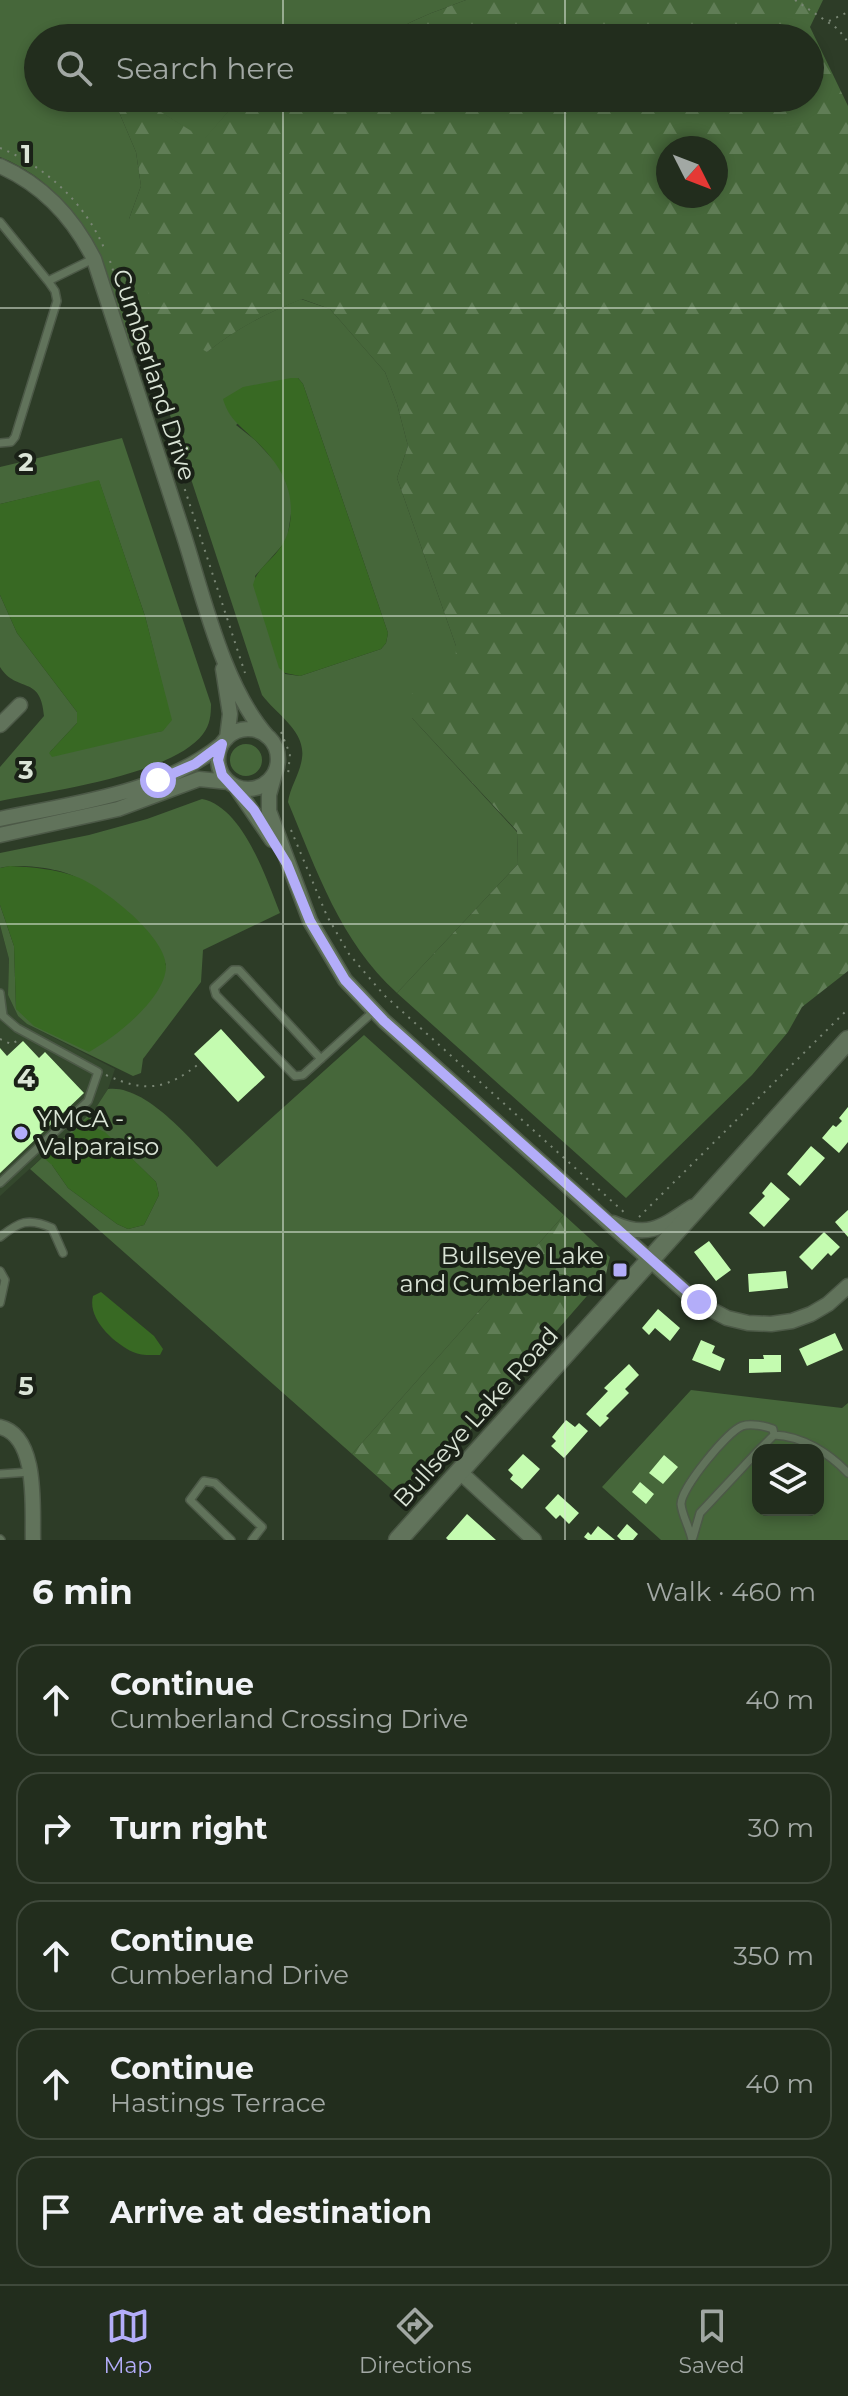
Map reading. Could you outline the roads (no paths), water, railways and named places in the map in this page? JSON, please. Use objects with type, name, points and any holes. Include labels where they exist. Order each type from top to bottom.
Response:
[{"type":"street","name":"Cumberland Drive","points":[[0,166],[43,192],[65,213],[82,235],[94,259],[215,633],[241,696],[256,723],[273,732]]},
{"type":"street","name":"Cumberland Drive","points":[[215,633],[229,711],[225,741]]},
{"type":"street","points":[[0,725],[20,705]]},
{"type":"street","points":[[0,819],[116,794],[195,764],[242,730],[273,732],[280,778],[269,795],[269,811],[287,864],[317,933],[345,980],[374,1011],[603,1219],[708,1308],[727,1318],[771,1324],[802,1318],[828,1304],[848,1286]]},
{"type":"street","points":[[225,741],[219,752],[219,767],[255,811],[287,864]]},
{"type":"street","points":[[0,835],[118,809],[199,779],[260,788],[280,778]]},
{"type":"street","name":"Bullseye Lake Road","points":[[398,1540],[848,1040]]},
{"type":"street","points":[[603,1219],[629,1230],[645,1231],[660,1227],[706,1198]]},
{"type":"street","points":[[0,1427],[9,1429],[25,1447],[30,1472],[33,1540]]},
{"type":"street","points":[[460,1472],[534,1540]]},
{"type":"lane","points":[[0,222],[48,281],[57,301],[15,437],[11,442],[0,443]]},
{"type":"lane","points":[[48,281],[94,259]]},
{"type":"lane","points":[[321,1059],[239,970],[233,970],[214,988],[216,995],[295,1076],[303,1075],[321,1059],[374,1011]]},
{"type":"lane","points":[[0,993],[2,1016],[33,1039],[98,1072],[88,1101],[0,1183]]},
{"type":"lane","points":[[0,1237],[19,1223],[40,1223],[52,1228],[63,1253]]},
{"type":"lane","points":[[0,1271],[5,1280],[0,1303]]},
{"type":"lane","points":[[692,1540],[681,1504],[687,1487],[724,1441],[742,1426],[764,1426],[773,1429],[774,1435]]},
{"type":"lane","points":[[764,1444],[774,1435],[791,1435],[839,1463],[848,1473]]},
{"type":"lane","points":[[692,1540],[700,1513],[752,1457]]},
{"type":"lane","points":[[0,1474],[30,1472]]},
{"type":"lane","points":[[231,1540],[190,1500],[204,1481],[215,1483],[262,1527],[252,1540]]},
{"type":"place","name":"YMCA - Valparaiso","points":[[21,1133]]},
{"type":"place","name":"Bullseye Lake and Cumberland","points":[[620,1270]]}]
